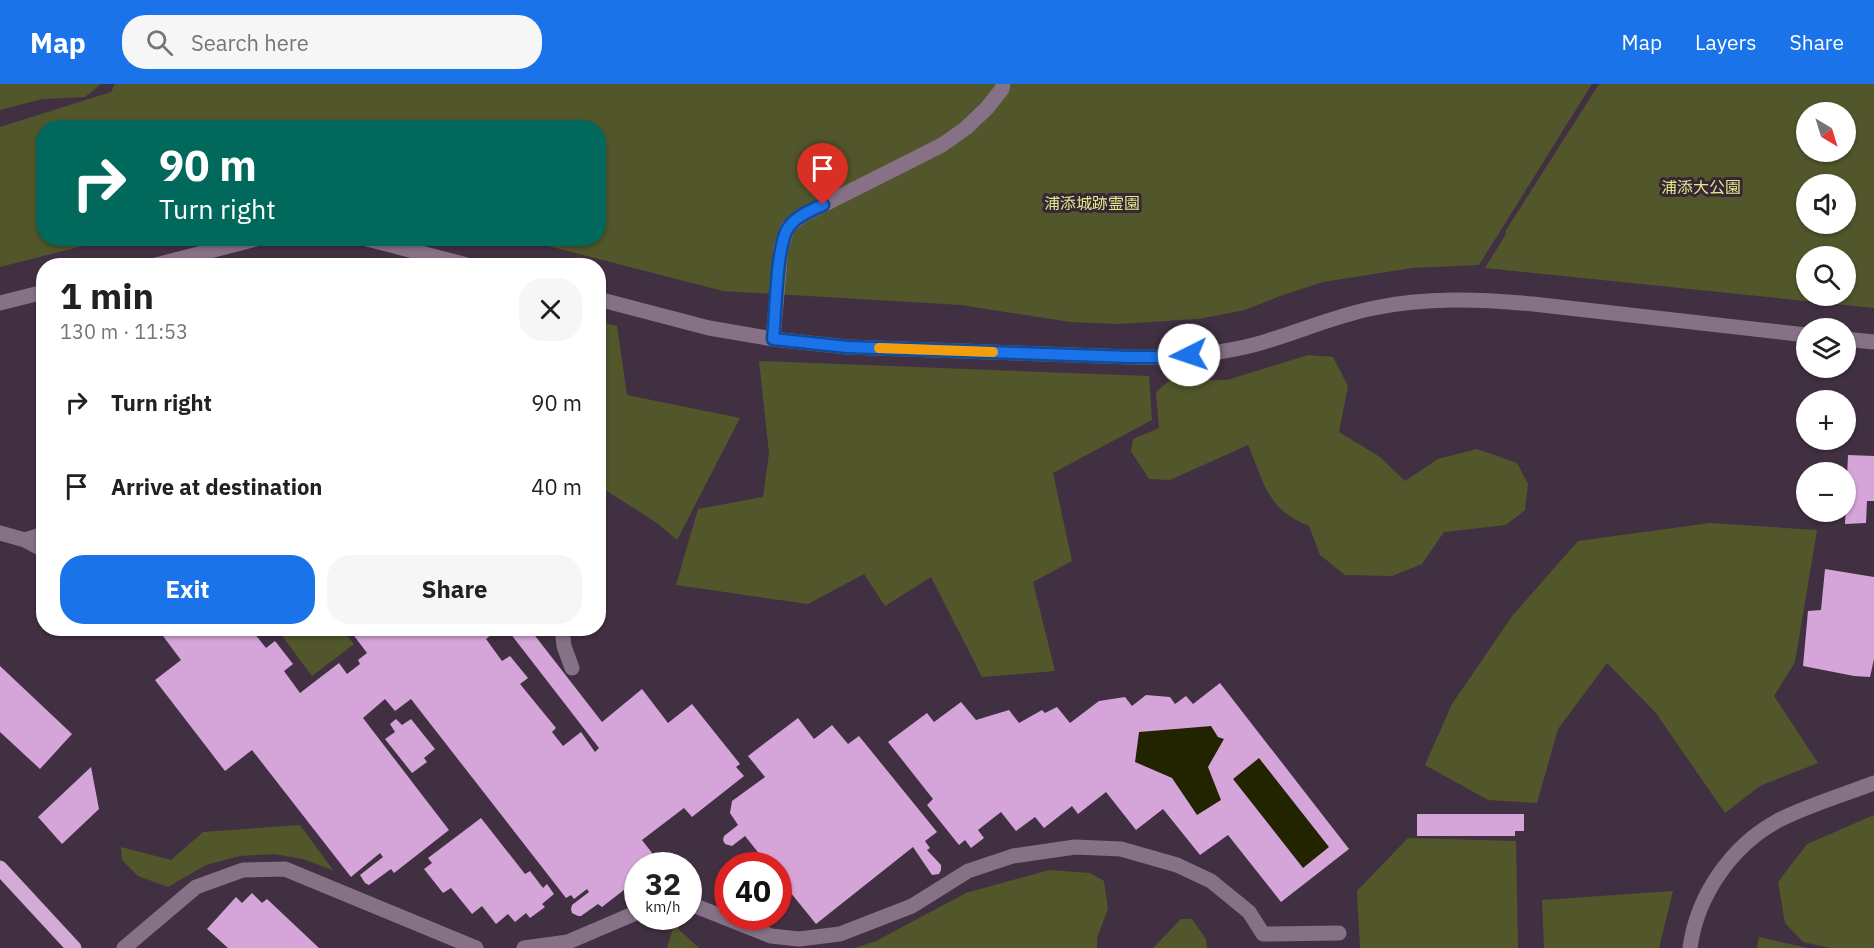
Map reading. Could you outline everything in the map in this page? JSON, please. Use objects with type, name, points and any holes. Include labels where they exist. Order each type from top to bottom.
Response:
[{"type":"main road","points":[[0,868],[74,948]]},
{"type":"street","points":[[773,339],[780,247],[788,227],[803,215],[942,145],[966,128],[987,108],[1002,89],[1003,84]]},
{"type":"street","points":[[183,258],[229,246]]},
{"type":"street","points":[[397,246],[441,258]]},
{"type":"street","points":[[0,303],[36,294]]},
{"type":"street","points":[[606,301],[709,328],[773,339],[847,347],[1158,357],[1254,345],[1373,308],[1435,300],[1533,304],[1796,334]]},
{"type":"street","points":[[1856,340],[1874,342]]},
{"type":"street","points":[[0,533],[36,546]]},
{"type":"street","points":[[25,540],[36,537]]},
{"type":"street","points":[[563,636],[572,668]]},
{"type":"street","points":[[1690,948],[1695,924],[1707,894],[1725,866],[1751,840],[1779,820],[1874,783]]},
{"type":"street","points":[[702,909],[771,936],[799,939],[840,934],[912,906],[968,871],[1012,856],[1075,847],[1121,849],[1178,865],[1211,881],[1249,912],[1263,934],[1339,933]]},
{"type":"street","points":[[124,948],[196,887],[243,870],[285,869],[476,948]]},
{"type":"street","points":[[524,948],[568,942],[624,918]]},
{"type":"green space","points":[[0,84],[101,84],[85,97],[42,99],[0,110]]},
{"type":"green space","name":"浦添城跡霊園","points":[[115,84],[1592,84],[1479,265],[1412,268],[1323,282],[1245,310],[1199,319],[1119,324],[1070,322],[961,305],[723,291],[606,261],[606,258],[595,258],[548,246],[606,246],[606,120],[36,120],[36,246],[82,246],[0,267],[0,127],[111,92]]},
{"type":"green space","name":"浦添大公園","points":[[1599,84],[1874,84],[1874,308],[1855,306],[1856,246],[1796,246],[1796,300],[1485,268],[1506,234],[1505,232]]},
{"type":"green space","points":[[606,323],[617,326],[627,395],[740,418],[677,540],[657,523],[606,490]]},
{"type":"green space","points":[[1308,355],[1333,357],[1348,386],[1339,432],[1380,457],[1405,481],[1438,459],[1477,449],[1517,463],[1528,484],[1525,510],[1506,525],[1444,532],[1422,564],[1392,576],[1345,575],[1320,555],[1309,526],[1284,512],[1275,503],[1263,483],[1248,445],[1170,480],[1149,479],[1131,451],[1133,439],[1159,428],[1156,392],[1170,380],[1227,380]]},
{"type":"green space","points":[[759,361],[1149,376],[1152,420],[1053,473],[1072,561],[1033,582],[1055,671],[982,677],[931,577],[885,606],[864,574],[808,604],[676,585],[698,509],[763,497],[769,453]]},
{"type":"green space","points":[[1710,523],[1817,530],[1795,662],[1774,696],[1818,763],[1760,786],[1725,813],[1656,713],[1607,663],[1558,729],[1537,803],[1488,800],[1425,765],[1452,704],[1513,615],[1578,541]]},
{"type":"green space","points":[[282,636],[348,636],[354,644],[312,676]]},
{"type":"green space","points":[[1874,815],[1874,948],[1830,948],[1803,942],[1785,923],[1778,882],[1807,844]]},
{"type":"green space","points":[[300,825],[333,870],[303,859],[274,854],[240,856],[206,865],[168,887],[138,876],[122,860],[121,847],[171,860],[203,832]]},
{"type":"green space","points":[[1408,838],[1516,841],[1518,948],[1360,948],[1357,891]]},
{"type":"green space","points":[[1049,870],[1090,873],[1104,881],[1108,909],[1097,938],[1097,948],[855,948],[876,941],[966,893]]},
{"type":"green space","points":[[1673,891],[1659,948],[1544,948],[1542,900]]},
{"type":"green space","points":[[1181,919],[1192,919],[1206,939],[1207,948],[1153,948]]},
{"type":"green space","points":[[672,930],[679,930],[699,948],[667,948]]},
{"type":"green space","points":[[1759,937],[1807,948],[1757,948]]},
{"type":"shaded area","points":[[1211,726],[1218,737],[1224,739],[1208,767],[1221,800],[1197,815],[1172,778],[1135,762],[1139,732]]},
{"type":"shaded area","points":[[1259,758],[1329,847],[1303,868],[1233,779]]},
{"type":"building","points":[[1848,455],[1874,456],[1874,501],[1867,501],[1866,523],[1845,524],[1845,522],[1856,522],[1856,462],[1848,462]]},
{"type":"building","points":[[1825,569],[1874,577],[1874,659],[1870,677],[1803,666],[1808,611],[1821,610]]},
{"type":"building","points":[[163,636],[256,636],[266,648],[275,641],[293,664],[284,671],[300,693],[339,663],[347,674],[360,664],[358,660],[367,653],[354,636],[490,636],[486,639],[502,661],[510,656],[528,678],[520,684],[556,728],[552,732],[563,746],[581,732],[595,752],[599,748],[512,636],[535,636],[602,722],[642,689],[668,723],[692,704],[740,764],[736,767],[744,776],[692,817],[684,808],[642,840],[651,852],[624,852],[624,890],[602,907],[598,904],[578,916],[572,913],[572,905],[589,892],[587,889],[574,899],[571,895],[566,898],[411,699],[395,711],[385,699],[363,718],[449,830],[394,873],[391,869],[369,885],[360,875],[383,857],[380,853],[351,877],[252,750],[225,771],[155,680],[181,660]]},
{"type":"building","points":[[0,666],[72,734],[40,769],[0,732]]},
{"type":"building","points":[[1220,683],[1349,849],[1281,902],[1228,835],[1200,855],[1163,809],[1136,830],[1106,792],[1078,814],[1072,806],[1044,828],[1035,817],[1016,831],[1001,812],[978,830],[984,838],[971,848],[965,840],[959,845],[927,805],[933,799],[888,742],[927,713],[934,722],[961,702],[976,720],[1009,710],[1019,723],[1042,710],[1045,713],[1057,707],[1070,723],[1099,701],[1125,697],[1132,706],[1146,695],[1170,697],[1175,704],[1186,696],[1193,704]],"holes":[[[1211,726],[1218,737],[1224,739],[1208,767],[1221,800],[1197,815],[1172,778],[1135,762],[1139,732]],[[1259,758],[1329,847],[1303,868],[1233,779]]]},
{"type":"building","points":[[798,718],[814,739],[832,725],[848,744],[859,736],[937,832],[925,841],[930,848],[927,850],[941,865],[939,874],[932,875],[913,847],[816,924],[792,894],[792,852],[758,852],[745,836],[732,846],[725,844],[723,840],[724,836],[738,825],[730,813],[732,801],[765,777],[748,756]]},
{"type":"building","points":[[396,719],[402,725],[411,719],[435,749],[424,758],[427,762],[412,773],[385,739],[395,732],[390,724]]},
{"type":"building","points":[[91,767],[99,809],[62,844],[38,817]]},
{"type":"building","points":[[1417,814],[1524,814],[1524,831],[1515,831],[1515,836],[1417,836]]},
{"type":"building","points":[[481,818],[525,874],[530,871],[543,888],[547,884],[554,894],[542,904],[545,907],[530,918],[526,913],[515,922],[508,914],[496,924],[482,906],[472,914],[451,888],[443,893],[424,869],[432,863],[428,858]]},
{"type":"building","points":[[252,893],[262,903],[267,899],[319,948],[228,948],[207,929],[236,897],[242,903]]},
{"type":"slow traffic","points":[[879,348],[993,352]]},
{"type":"route","points":[[823,205],[803,215],[788,227],[780,247],[773,339],[847,347],[1130,357],[1189,355]]}]
